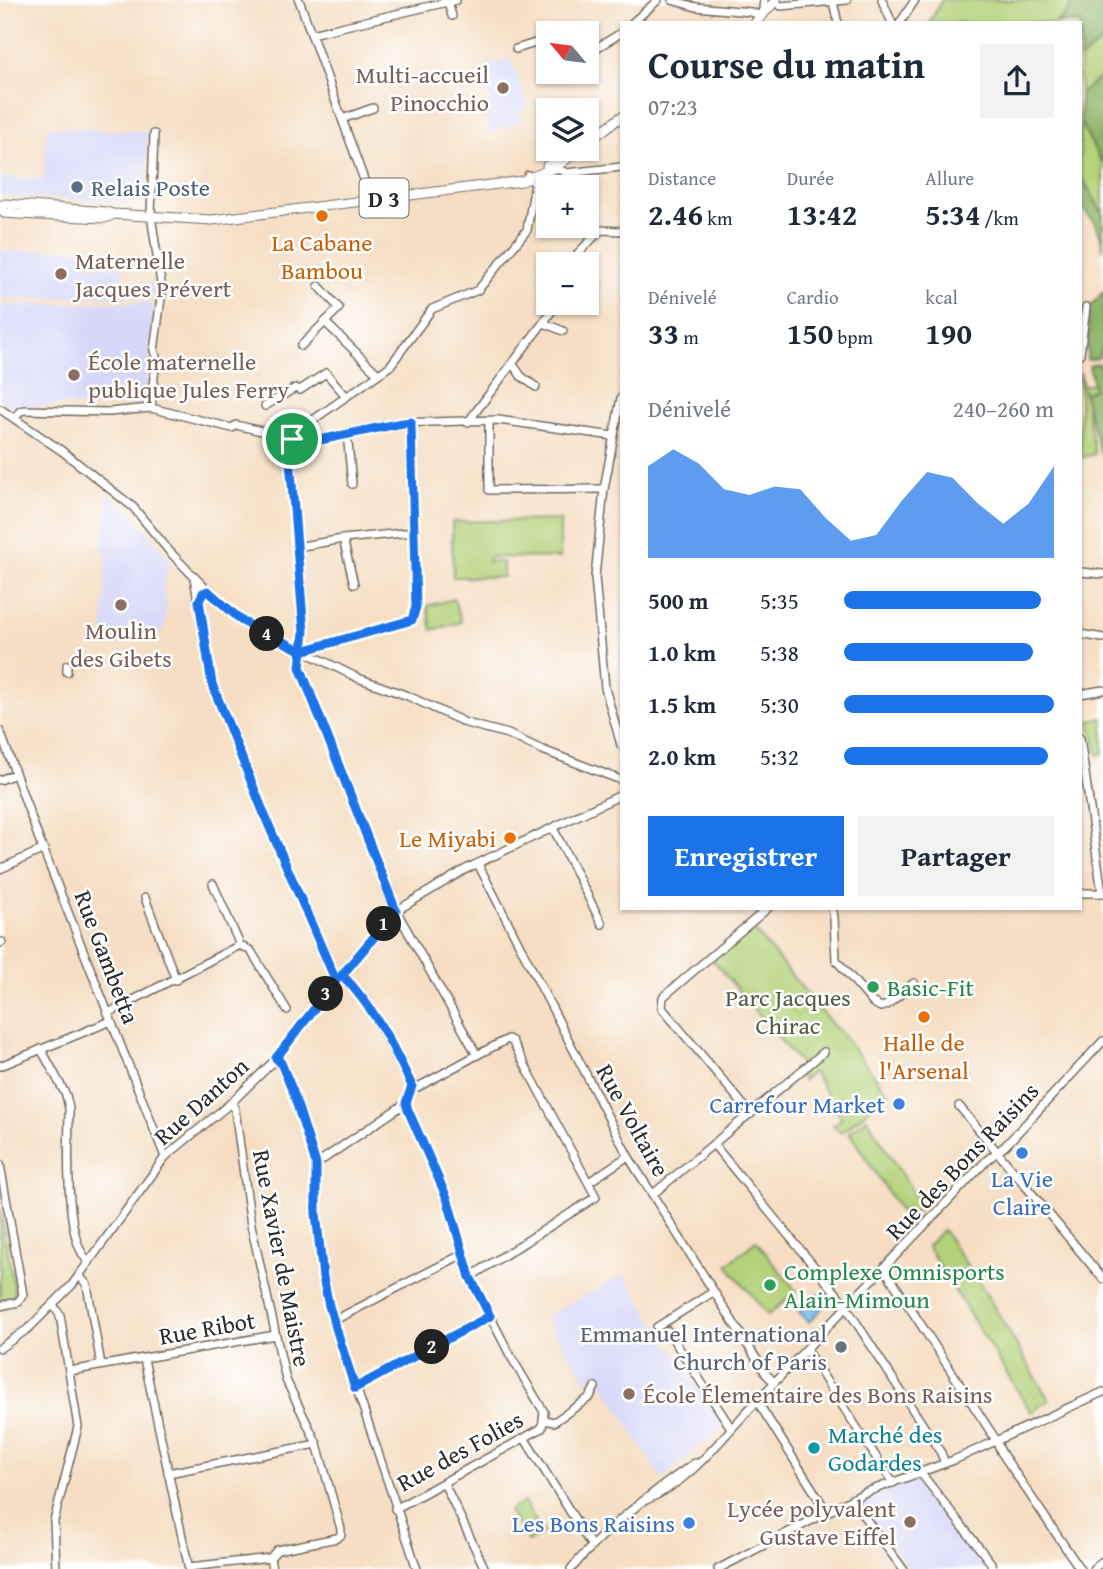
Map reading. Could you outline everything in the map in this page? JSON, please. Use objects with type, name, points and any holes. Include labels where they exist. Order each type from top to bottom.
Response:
[{"type":"main road","points":[[759,21],[775,1]]},
{"type":"main road","points":[[599,133],[620,118]]},
{"type":"main road","name":"D 3","points":[[552,167],[559,161]]},
{"type":"main road","name":"D 3","points":[[0,208],[4,213],[18,214],[105,218],[113,214],[151,215],[212,220],[510,183],[530,177],[561,161]]},
{"type":"street","points":[[299,0],[371,200]]},
{"type":"street","points":[[634,21],[658,0]]},
{"type":"street","points":[[672,0],[696,7],[751,12],[759,21]]},
{"type":"street","points":[[759,21],[764,0]]},
{"type":"street","points":[[775,1],[781,6],[847,0]]},
{"type":"street","points":[[882,0],[891,21]]},
{"type":"street","points":[[901,21],[915,0]]},
{"type":"street","points":[[311,34],[452,1],[452,16]]},
{"type":"street","points":[[832,2],[837,21]]},
{"type":"street","points":[[599,47],[620,34]]},
{"type":"street","points":[[516,50],[536,43]]},
{"type":"street","points":[[342,119],[373,108]]},
{"type":"street","points":[[151,408],[156,356],[154,351],[162,290],[151,215],[154,134]]},
{"type":"street","points":[[552,167],[567,173],[620,167]]},
{"type":"street","points":[[477,1055],[396,911],[300,669],[304,632],[289,447],[292,439],[303,427],[393,363],[432,309],[478,290],[527,230],[535,184],[530,177]]},
{"type":"street","points":[[579,252],[601,229],[620,231]]},
{"type":"street","points":[[301,346],[339,308],[318,286]]},
{"type":"street","points":[[1082,338],[1086,307]]},
{"type":"street","points":[[468,422],[550,315]]},
{"type":"street","points":[[325,322],[378,374]]},
{"type":"street","points":[[544,323],[563,331]]},
{"type":"street","points":[[512,363],[521,376],[536,387]]},
{"type":"street","points":[[265,406],[295,388],[300,390],[326,373],[346,396]]},
{"type":"street","points":[[620,403],[604,489],[596,585],[605,688],[620,741]]},
{"type":"street","points":[[15,419],[20,411],[25,410],[109,412],[151,408],[232,428],[236,425],[292,439],[315,441],[411,422],[498,420],[613,436]]},
{"type":"street","points":[[0,409],[133,507],[194,577],[242,621],[358,678],[402,694],[466,723],[508,734],[620,780]]},
{"type":"street","points":[[489,421],[489,490],[604,489]]},
{"type":"street","points":[[302,651],[412,620],[414,617],[416,607],[411,422]]},
{"type":"street","points":[[347,433],[352,484]]},
{"type":"street","points":[[296,547],[413,532]]},
{"type":"street","points":[[343,539],[354,584]]},
{"type":"street","points":[[1082,572],[1103,574]]},
{"type":"street","points":[[194,577],[209,669],[217,697],[267,821],[339,978],[366,1001],[412,1086],[406,1103],[316,1164]]},
{"type":"street","points":[[199,601],[203,593],[208,591]]},
{"type":"street","points":[[1082,634],[1103,638]]},
{"type":"street","points":[[1082,694],[1103,690]]},
{"type":"street","name":"Rue Gambetta","points":[[0,731],[165,1157]]},
{"type":"street","points":[[1082,751],[1103,893],[1082,893]]},
{"type":"street","points":[[0,780],[14,772]]},
{"type":"street","name":"Rue Danton","points":[[0,1348],[29,1328],[53,1305],[89,1262],[165,1157],[232,1102],[276,1058],[396,911],[440,883],[620,795]]},
{"type":"street","points":[[553,828],[603,924]]},
{"type":"street","points":[[0,869],[44,849]]},
{"type":"street","name":"Rue Voltaire","points":[[478,864],[628,1156],[713,1292],[766,1374],[774,1382]]},
{"type":"street","points":[[213,884],[240,945],[251,951],[287,1010]]},
{"type":"street","points":[[145,898],[176,979]]},
{"type":"street","points":[[751,1114],[662,1007],[663,997],[766,910]]},
{"type":"street","points":[[832,910],[836,960],[873,1003],[881,1007],[887,1005],[914,983]]},
{"type":"street","points":[[0,1066],[110,1017],[240,945]]},
{"type":"street","points":[[412,1086],[418,1087],[508,1039],[512,1041],[595,1192],[593,1201],[470,1277]]},
{"type":"street","name":"Rue des Bons Raisins","points":[[571,1569],[590,1545],[658,1489],[702,1459],[994,1150],[1101,1046]]},
{"type":"street","points":[[41,1049],[66,1095],[69,1108],[69,1207],[81,1255],[89,1262]]},
{"type":"street","points":[[653,1194],[824,1052]]},
{"type":"street","points":[[276,1058],[281,1063],[293,1092],[316,1164],[318,1242],[333,1321],[417,1569]]},
{"type":"street","name":"Rue Xavier de Maistre","points":[[232,1102],[251,1225],[286,1380],[317,1444],[341,1529],[341,1535],[337,1538],[278,1550],[270,1558]]},
{"type":"street","points":[[406,1103],[447,1198],[470,1277],[544,1412],[543,1424]]},
{"type":"street","points":[[959,1106],[1103,1279]]},
{"type":"street","points":[[714,1145],[846,1307],[941,1453],[945,1464]]},
{"type":"street","points":[[589,1182],[628,1156]]},
{"type":"street","points":[[0,1164],[23,1295],[18,1303],[0,1306]]},
{"type":"street","points":[[333,1321],[463,1254]]},
{"type":"street","points":[[884,1268],[996,1440],[1001,1452],[1080,1569]]},
{"type":"street","points":[[79,1275],[87,1285],[101,1366]]},
{"type":"street","points":[[657,1326],[713,1292]]},
{"type":"street","points":[[53,1305],[60,1315],[78,1427],[54,1521],[55,1569]]},
{"type":"street","points":[[355,1388],[490,1316]]},
{"type":"street","points":[[668,1331],[731,1428]]},
{"type":"street","name":"Rue Ribot","points":[[70,1371],[275,1335]]},
{"type":"street","points":[[806,1350],[892,1483]]},
{"type":"street","points":[[145,1359],[189,1568],[270,1558],[272,1569]]},
{"type":"street","name":"Rue des Folies","points":[[395,1508],[525,1439],[543,1424],[554,1422],[590,1397],[595,1387]]},
{"type":"street","points":[[721,1567],[851,1499],[945,1464],[1103,1392]]},
{"type":"street","points":[[757,1401],[827,1512]]},
{"type":"street","points":[[525,1439],[590,1545]]},
{"type":"street","points":[[168,1473],[317,1444]]},
{"type":"street","points":[[920,1472],[992,1569]]},
{"type":"street","points":[[444,1483],[485,1569]]},
{"type":"street","points":[[851,1499],[903,1569]]},
{"type":"street","points":[[1093,1569],[1103,1561]]},
{"type":"shaded area","name":"Multi-accueil Pinocchio","points":[[510,58],[528,107],[519,112],[522,121],[491,132],[483,109],[491,106],[479,70]]},
{"type":"shaded area","points":[[47,127],[148,132],[146,198],[141,203],[0,196],[0,177],[44,178]]},
{"type":"shaded area","name":"Maternelle Jacques Prévert","points":[[89,249],[90,265],[122,265],[123,284],[157,283],[155,296],[0,298],[0,251]]},
{"type":"shaded area","name":"École maternelle publique Jules Ferry","points":[[149,302],[154,307],[145,402],[141,405],[10,406],[0,399],[0,305]]},
{"type":"shaded area","points":[[107,493],[132,512],[170,560],[163,585],[167,600],[165,624],[162,632],[158,634],[146,636],[103,632],[107,551],[101,550],[107,516]]},
{"type":"shaded area","points":[[624,1275],[722,1427],[662,1479],[602,1383],[595,1375],[586,1381],[545,1316]]},
{"type":"shaded area","points":[[921,1478],[987,1565],[986,1569],[909,1569],[862,1507],[863,1501]]},
{"type":"green space","points":[[942,0],[1072,0],[1068,13],[1058,21],[930,21]]},
{"type":"green space","points":[[1072,0],[1103,0],[1103,40],[1082,57],[1082,21],[1058,21],[1068,13]]},
{"type":"green space","points":[[1103,40],[1103,75],[1082,92],[1082,57]]},
{"type":"green space","points":[[1103,75],[1103,164],[1082,126],[1082,92]]},
{"type":"green space","points":[[1082,126],[1103,164],[1103,214],[1082,177]]},
{"type":"green space","points":[[1082,177],[1103,214],[1103,251],[1101,237],[1082,208]]},
{"type":"green space","points":[[1103,292],[1103,347],[1098,358],[1087,360],[1089,308]]},
{"type":"green space","points":[[1098,363],[1103,372],[1103,452],[1100,452],[1084,393],[1094,389],[1089,366]]},
{"type":"green space","points":[[1082,381],[1083,386],[1103,381],[1103,458],[1083,388],[1095,454],[1082,457]]},
{"type":"green space","points":[[560,520],[560,558],[489,557],[488,562],[503,562],[503,577],[453,577],[452,522]]},
{"type":"green space","points":[[454,599],[461,622],[432,630],[427,606]]},
{"type":"green space","points":[[1103,718],[1103,754],[1098,755],[1090,721]]},
{"type":"green space","name":"Parc Jacques Chirac","points":[[749,924],[839,1030],[888,1093],[841,1133],[833,1126],[842,1118],[813,1072],[802,1081],[799,1062],[710,957]]},
{"type":"green space","points":[[867,1118],[922,1207],[913,1213],[908,1210],[902,1214],[849,1132]]},
{"type":"green space","points":[[0,1208],[15,1292],[13,1297],[0,1299]]},
{"type":"green space","points":[[943,1230],[986,1293],[1049,1400],[1031,1412],[927,1246]]},
{"type":"green space","points":[[756,1241],[796,1291],[768,1315],[727,1265]]},
{"type":"green space","points":[[524,1502],[543,1533],[528,1542],[509,1511]]},
{"type":"water","points":[[817,1294],[827,1303],[809,1322],[799,1312]]},
{"type":"place","name":"Multi-accueil Pinocchio","points":[[503,88]]},
{"type":"place","name":"Relais Poste","points":[[77,187]]},
{"type":"place","name":"La Cabane Bambou","points":[[322,216]]},
{"type":"place","name":"Maternelle Jacques Prévert","points":[[61,274]]},
{"type":"place","name":"École maternelle publique Jules Ferry","points":[[74,375]]},
{"type":"place","name":"Moulin des Gibets","points":[[121,605]]},
{"type":"place","name":"Le Miyabi","points":[[510,838]]},
{"type":"place","name":"Basic-Fit","points":[[873,987]]},
{"type":"place","name":"Halle de l'Arsenal","points":[[924,1017]]},
{"type":"place","name":"Carrefour Market","points":[[899,1104]]},
{"type":"place","name":"La Vie Claire","points":[[1022,1153]]},
{"type":"place","name":"Complexe Omnisports Alain-Mimoun","points":[[770,1285]]},
{"type":"place","name":"Emmanuel International Church of Paris","points":[[841,1347]]},
{"type":"place","name":"École Élementaire des Bons Raisins","points":[[629,1394]]},
{"type":"place","name":"Marché des Godardes","points":[[814,1448]]},
{"type":"place","name":"Lycée polyvalent Gustave Eiffel","points":[[910,1522]]},
{"type":"place","name":"Les Bons Raisins","points":[[689,1523]]},
{"type":"route","points":[[292,439],[289,447],[304,632],[302,651],[300,667],[396,911],[342,975],[366,1001],[412,1086],[406,1103],[408,1110],[447,1198],[470,1277],[490,1316],[355,1388],[329,1306],[323,1277],[316,1213],[316,1164],[312,1146],[293,1092],[281,1063],[276,1058],[336,981],[212,684],[199,601],[203,593],[208,591],[242,621],[302,651],[412,620],[416,607],[411,422],[315,441],[292,439]]}]
